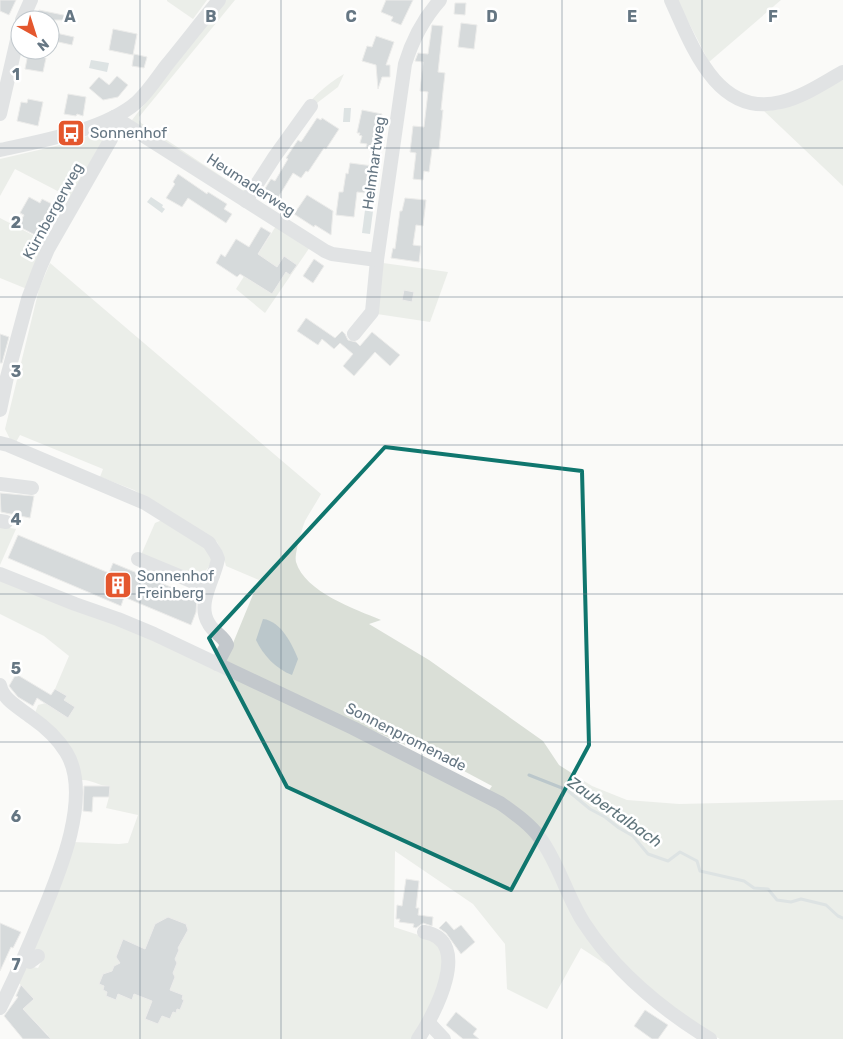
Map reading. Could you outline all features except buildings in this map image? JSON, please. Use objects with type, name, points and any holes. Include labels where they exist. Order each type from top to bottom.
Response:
[{"type":"street","points":[[0,150],[72,133],[114,117],[137,101],[219,0]]},
{"type":"street","name":"Helmhartweg","points":[[354,334],[372,312],[405,64],[414,41],[440,0]]},
{"type":"street","points":[[672,0],[699,59],[721,88],[743,100],[754,104],[783,102],[843,72]]},
{"type":"street","points":[[0,114],[12,60]]},
{"type":"street","points":[[246,201],[311,106]]},
{"type":"street","name":"Heumaderweg","points":[[114,117],[325,252],[378,260]]},
{"type":"street","name":"Kürnbergerweg","points":[[0,410],[28,299],[39,270],[48,249],[112,139],[114,117]]},
{"type":"street","points":[[0,443],[145,503],[212,547],[218,559],[204,602],[205,614],[209,624],[226,639],[227,645],[217,664]]},
{"type":"street","points":[[0,484],[32,488]]},
{"type":"street","points":[[138,559],[196,583],[205,581],[213,575]]},
{"type":"street","name":"Sonnenpromenade","points":[[0,574],[134,625],[353,728],[482,793],[520,817],[540,837],[583,922],[614,962],[662,1007],[710,1039]]},
{"type":"street","points":[[0,685],[5,695],[36,720],[64,749],[69,759],[75,786],[72,827],[65,857],[24,959],[0,1008]]},
{"type":"street","points":[[418,1039],[429,1023],[443,988],[449,958],[448,950],[441,940],[434,934],[424,932]]},
{"type":"street","points":[[24,959],[30,962],[38,956]]},
{"type":"street","points":[[429,1023],[444,1039]]},
{"type":"highlighted area","points":[[385,447],[582,471],[589,745],[511,890],[287,787],[209,638]]},
{"type":"shaded area","points":[[167,0],[207,0],[193,19]]},
{"type":"shaded area","points":[[226,0],[235,0],[139,117],[139,120],[242,190],[245,190],[289,126],[302,111],[329,84],[344,74],[338,87],[317,103],[244,192],[132,120]]},
{"type":"shaded area","points":[[677,0],[781,0],[709,62]]},
{"type":"shaded area","points":[[91,60],[109,63],[107,72],[89,68]]},
{"type":"shaded area","points":[[843,80],[843,186],[764,111],[780,109]]},
{"type":"shaded area","points":[[344,108],[351,108],[350,122],[343,122]]},
{"type":"shaded area","points":[[97,133],[103,134],[104,141],[71,198],[15,169],[0,196],[0,159],[60,145]]},
{"type":"shaded area","points":[[151,197],[163,205],[162,207],[165,209],[162,213],[147,202]]},
{"type":"shaded area","points":[[365,210],[373,211],[370,234],[362,233]]},
{"type":"shaded area","points":[[0,218],[46,242],[27,289],[0,278]]},
{"type":"shaded area","points":[[276,226],[310,247],[265,313],[236,289]]},
{"type":"shaded area","points":[[50,263],[321,494],[305,521],[296,553],[296,562],[301,573],[309,582],[320,591],[345,605],[381,620],[369,624],[429,660],[543,741],[559,765],[592,786],[627,800],[679,804],[843,800],[843,1039],[720,1039],[695,1026],[659,999],[581,948],[547,1009],[507,989],[505,944],[473,904],[395,851],[394,927],[437,941],[444,952],[437,994],[412,1039],[44,1039],[48,1035],[23,1009],[34,999],[17,981],[28,966],[38,968],[41,962],[32,951],[73,842],[128,843],[138,815],[106,808],[109,786],[81,780],[35,713],[38,705],[46,703],[55,689],[69,656],[44,636],[0,614],[0,577],[117,623],[485,796],[492,786],[462,770],[224,665],[259,580],[226,566],[217,542],[134,490],[100,477],[103,469],[20,435],[16,442],[10,439],[5,429],[39,289]]},
{"type":"shaded area","points":[[383,263],[448,272],[430,322],[377,314]]},
{"type":"shaded area","points":[[162,520],[207,548],[211,559],[206,571],[198,575],[189,576],[141,555],[155,523]]},
{"type":"shaded area","points":[[0,526],[16,529],[0,565]]},
{"type":"shaded area","points":[[263,619],[275,624],[285,634],[293,647],[298,659],[292,675],[271,661],[262,651],[256,640]]},
{"type":"waterway","name":"Zaubertalbach","points":[[529,775],[567,790],[590,809],[633,836],[648,854],[668,861],[680,852],[697,861],[700,871],[744,881],[754,888],[768,889],[777,900],[791,902],[801,899],[826,905],[843,918]]},
{"type":"place","name":"Sonnenhof","points":[[71,133]]},
{"type":"place","name":"Sonnenhof Freinberg","points":[[118,585]]}]
